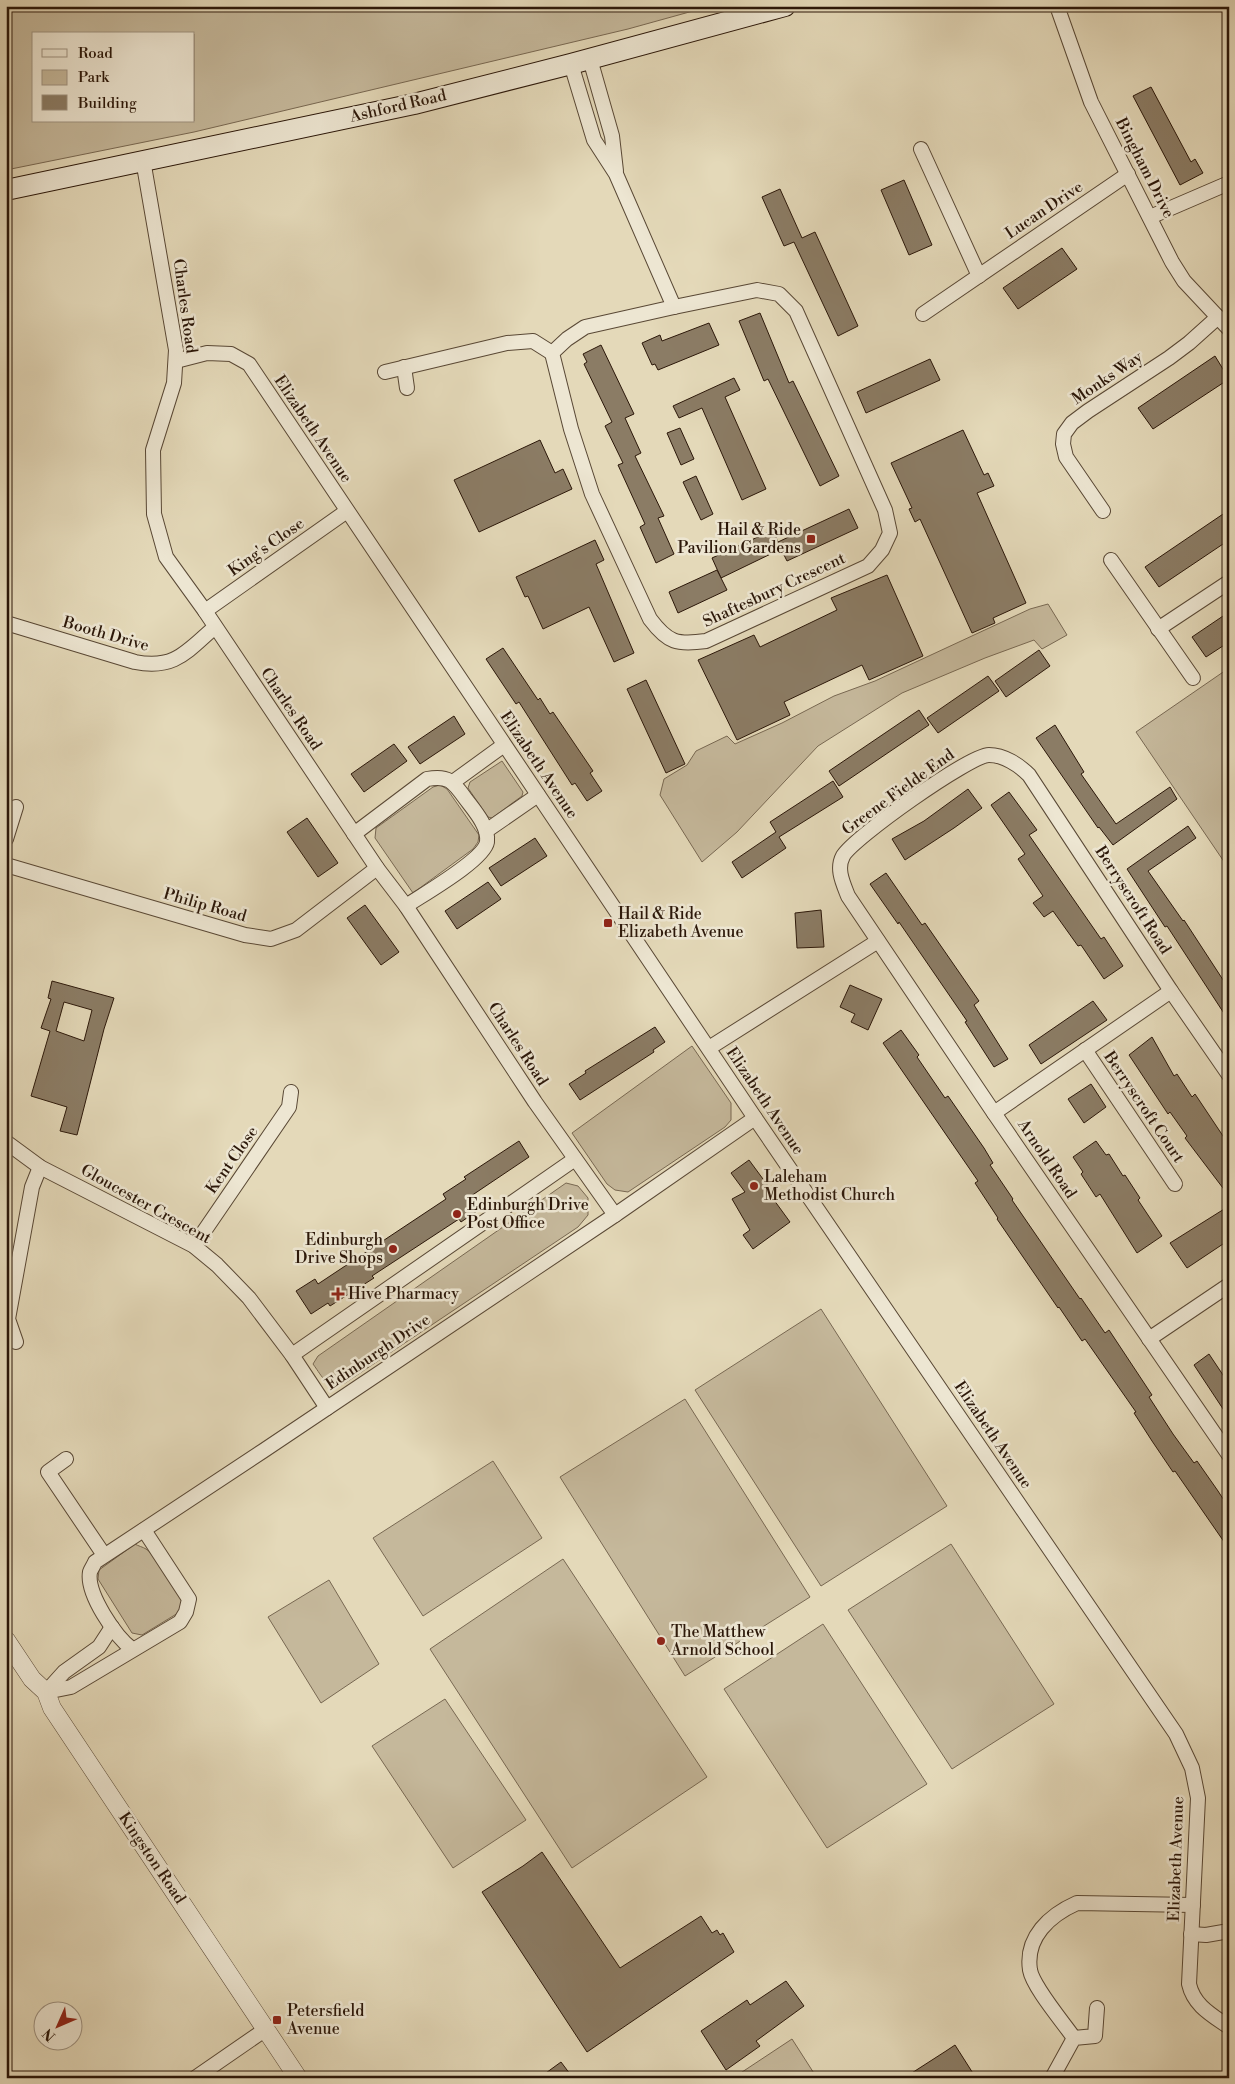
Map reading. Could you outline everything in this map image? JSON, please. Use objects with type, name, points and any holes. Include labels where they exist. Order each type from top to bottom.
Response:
[{"type":"main road","name":"Ashford Road","points":[[6,190],[414,104],[785,6]]},
{"type":"street","name":"Bingham Drive","points":[[1057,6],[1091,102],[1172,262],[1184,281],[1229,329]]},
{"type":"street","points":[[590,59],[612,136],[616,174]]},
{"type":"street","points":[[571,64],[594,140],[616,174],[674,307]]},
{"type":"street","points":[[921,149],[979,276]]},
{"type":"street","name":"Charles Road","points":[[143,160],[176,350],[174,383],[152,450],[154,514],[166,557],[205,611],[377,868],[406,906],[535,1102],[614,1215]]},
{"type":"street","name":"Lucan Drive","points":[[923,314],[1128,174]]},
{"type":"street","points":[[1150,217],[1229,184]]},
{"type":"street","name":"Shaftesbury Crescent","points":[[757,290],[780,294],[796,311],[885,510],[890,533],[882,550],[868,566],[706,641],[683,644],[662,634],[650,619],[592,494],[571,429],[552,353],[567,339],[585,327],[674,307],[757,290]]},
{"type":"street","name":"Monks Way","points":[[1104,511],[1066,457],[1063,444],[1064,434],[1072,423],[1085,413],[1169,358],[1218,318]]},
{"type":"street","points":[[385,372],[507,343],[533,341],[552,353]]},
{"type":"street","name":"Elizabeth Avenue","points":[[176,361],[207,353],[231,354],[249,364],[755,1118],[1176,1734],[1192,1768],[1198,1798],[1189,1984],[1191,1994],[1201,2007],[1229,2027]]},
{"type":"street","points":[[404,367],[407,388]]},
{"type":"street","name":"King's Close","points":[[205,611],[347,511]]},
{"type":"street","points":[[1111,560],[1192,678]]},
{"type":"street","points":[[1158,629],[1229,582]]},
{"type":"street","name":"Booth Drive","points":[[6,623],[135,662],[152,665],[168,663],[174,660],[215,627]]},
{"type":"street","points":[[452,782],[504,745]]},
{"type":"street","name":"Greene Fielde End","points":[[841,879],[840,866],[843,856],[866,833],[973,759],[989,755],[998,758]]},
{"type":"street","name":"Berryscroft Road","points":[[998,758],[1019,764],[1029,775],[1229,1075]]},
{"type":"street","points":[[354,834],[427,779],[440,777],[452,782],[476,813],[486,831],[487,842],[482,851],[474,859],[406,906]]},
{"type":"street","points":[[486,831],[538,794]]},
{"type":"street","points":[[6,839],[16,807]]},
{"type":"street","name":"Philip Road","points":[[6,865],[245,935],[271,938],[296,930],[377,868]]},
{"type":"street","name":"Arnold Road","points":[[841,879],[848,896],[878,941],[1229,1455]]},
{"type":"street","points":[[709,1048],[878,941]]},
{"type":"street","points":[[994,1113],[1171,990]]},
{"type":"street","name":"Berryscroft Court","points":[[1085,1050],[1175,1184]]},
{"type":"street","name":"Kent Close","points":[[194,1246],[290,1107],[290,1092]]},
{"type":"street","name":"Edinburgh Drive","points":[[144,1530],[614,1215],[755,1118]]},
{"type":"street","name":"Gloucester Crescent","points":[[6,1142],[40,1167],[194,1246],[217,1265],[249,1298],[292,1355],[327,1408]]},
{"type":"street","points":[[292,1355],[575,1159]]},
{"type":"street","points":[[16,1342],[8,1319],[32,1187],[40,1167]]},
{"type":"street","points":[[1149,1339],[1229,1284]]},
{"type":"street","points":[[66,1459],[48,1472],[104,1555]]},
{"type":"street","points":[[46,1692],[71,1687],[180,1622],[186,1612],[189,1599],[144,1530],[95,1562],[90,1573],[96,1601],[122,1642],[132,1649]]},
{"type":"street","points":[[46,1692],[64,1672],[99,1647],[112,1627]]},
{"type":"street","name":"Kingston Road","points":[[6,1640],[32,1679],[46,1692],[52,1708],[298,2078]]},
{"type":"street","points":[[1074,2038],[1035,1984],[1030,1970],[1030,1953],[1036,1937],[1045,1922],[1060,1910],[1077,1903],[1193,1905]]},
{"type":"street","points":[[1191,1934],[1220,1934],[1229,1931]]},
{"type":"street","points":[[1074,2038],[1096,2036],[1097,2008]]},
{"type":"street","points":[[195,2078],[266,2029]]},
{"type":"street","points":[[1052,2078],[1074,2038]]},
{"type":"green space","points":[[20,6],[711,6],[628,29],[194,132],[6,170],[6,11]]},
{"type":"green space","points":[[1048,604],[1067,635],[1042,649],[1034,640],[985,658],[902,693],[818,746],[737,832],[702,862],[660,795],[664,779],[687,765],[696,751],[727,736],[735,744],[782,723],[834,696],[875,681],[1030,609]]},
{"type":"green space","points":[[1229,668],[1229,869],[1136,732]]},
{"type":"green space","points":[[502,761],[523,792],[522,796],[492,818],[488,817],[468,788],[470,782]]},
{"type":"green space","points":[[440,785],[447,789],[479,835],[478,842],[473,849],[413,893],[375,838],[376,828],[433,787]]},
{"type":"green space","points":[[692,1046],[731,1103],[731,1120],[725,1127],[628,1192],[615,1190],[607,1184],[572,1133]]},
{"type":"green space","points":[[566,1183],[578,1186],[588,1198],[588,1215],[578,1227],[345,1383],[333,1384],[323,1378],[313,1364],[318,1356]]},
{"type":"green space","points":[[821,1309],[947,1506],[821,1586],[695,1390]]},
{"type":"green space","points":[[685,1399],[810,1597],[685,1676],[560,1477]]},
{"type":"green space","points":[[493,1461],[542,1538],[423,1616],[373,1538]]},
{"type":"green space","points":[[135,1544],[151,1553],[163,1567],[174,1584],[183,1607],[178,1613],[142,1635],[132,1633],[98,1579],[99,1570]]},
{"type":"green space","points":[[951,1544],[1054,1704],[952,1769],[848,1610]]},
{"type":"green space","points":[[563,1559],[707,1777],[572,1868],[430,1649]]},
{"type":"green space","points":[[329,1580],[379,1664],[321,1703],[268,1617]]},
{"type":"green space","points":[[823,1624],[927,1784],[827,1848],[724,1689]]},
{"type":"green space","points":[[445,1699],[526,1820],[453,1868],[372,1746]]},
{"type":"green space","points":[[792,2039],[817,2078],[733,2078]]},
{"type":"building","points":[[1151,87],[1191,162],[1195,159],[1203,173],[1180,185],[1133,96]]},
{"type":"building","points":[[904,180],[932,245],[909,255],[881,190]]},
{"type":"building","points":[[780,189],[802,238],[815,232],[858,326],[838,336],[794,242],[784,246],[762,197]]},
{"type":"building","points":[[1062,248],[1077,269],[1018,309],[1003,288]]},
{"type":"building","points":[[760,313],[789,383],[793,381],[839,476],[820,486],[768,379],[764,381],[739,321]]},
{"type":"building","points":[[709,323],[719,345],[658,370],[655,364],[652,365],[642,343],[660,335],[662,341]]},
{"type":"building","points":[[601,345],[634,414],[625,418],[641,453],[635,456],[664,516],[658,518],[674,554],[656,563],[640,527],[645,524],[618,465],[623,463],[605,426],[612,422],[584,364],[587,362],[583,354]]},
{"type":"building","points":[[1215,356],[1229,379],[1153,429],[1138,408]]},
{"type":"building","points":[[930,359],[940,380],[866,413],[857,392]]},
{"type":"building","points":[[734,378],[740,390],[725,397],[766,489],[742,500],[702,408],[679,418],[673,406]]},
{"type":"building","points":[[680,428],[694,459],[681,465],[667,433]]},
{"type":"building","points":[[963,430],[984,475],[988,473],[994,486],[977,493],[1026,603],[993,618],[995,623],[972,633],[920,519],[915,522],[909,509],[912,508],[891,463]]},
{"type":"building","points":[[540,440],[555,473],[563,469],[572,489],[479,532],[454,480]]},
{"type":"building","points":[[696,476],[713,514],[701,520],[683,482]]},
{"type":"building","points":[[849,509],[858,528],[787,561],[781,549],[721,578],[712,558],[773,530],[778,542]]},
{"type":"building","points":[[1229,510],[1229,540],[1159,587],[1145,567]]},
{"type":"building","points":[[595,540],[604,560],[596,564],[634,653],[614,662],[589,607],[543,629],[528,596],[525,597],[516,577]]},
{"type":"building","points":[[717,570],[727,590],[678,613],[669,592]]},
{"type":"building","points":[[887,575],[923,656],[869,680],[862,665],[784,702],[790,715],[737,740],[698,660],[754,635],[760,647],[837,610],[831,598]]},
{"type":"building","points":[[1229,612],[1229,642],[1206,657],[1192,637]]},
{"type":"building","points":[[503,648],[538,700],[540,698],[550,714],[553,712],[593,771],[590,773],[602,791],[587,801],[575,783],[572,785],[519,702],[516,704],[486,659]]},
{"type":"building","points":[[1039,650],[1050,666],[1006,697],[995,681]]},
{"type":"building","points":[[988,676],[999,691],[938,733],[927,718]]},
{"type":"building","points":[[646,680],[685,764],[666,773],[627,689]]},
{"type":"building","points":[[919,710],[929,725],[839,786],[829,771]]},
{"type":"building","points":[[454,716],[465,734],[420,764],[408,747]]},
{"type":"building","points":[[1055,725],[1084,772],[1081,774],[1116,824],[1170,787],[1177,799],[1113,845],[1098,828],[1036,738]]},
{"type":"building","points":[[394,744],[407,761],[364,792],[351,774]]},
{"type":"building","points":[[833,781],[843,797],[779,837],[786,848],[742,878],[732,862],[776,832],[770,822]]},
{"type":"building","points":[[968,789],[982,808],[905,860],[892,839],[924,821]]},
{"type":"building","points":[[1009,792],[1037,830],[1029,835],[1101,939],[1104,937],[1123,966],[1104,979],[1081,945],[1078,946],[1053,911],[1044,917],[1033,903],[1043,896],[1018,859],[1025,854],[991,805]]},
{"type":"building","points":[[307,818],[338,863],[318,877],[287,832]]},
{"type":"building","points":[[1188,826],[1196,838],[1148,871],[1184,920],[1229,989],[1229,1021],[1127,869]]},
{"type":"building","points":[[535,838],[547,856],[501,886],[489,868]]},
{"type":"building","points":[[886,873],[922,925],[925,923],[979,1001],[974,1005],[1008,1059],[994,1067],[965,1022],[967,1021],[899,922],[898,924],[870,884]]},
{"type":"building","points":[[488,882],[501,899],[457,929],[445,911]]},
{"type":"building","points":[[365,905],[399,952],[381,965],[347,918]]},
{"type":"building","points":[[821,910],[824,947],[797,948],[795,913]]},
{"type":"building","points":[[52,981],[114,998],[104,1029],[77,1135],[60,1131],[67,1107],[31,1096],[50,1031],[41,1028],[51,999],[48,998]],"holes":[[[64,1002],[92,1010],[84,1041],[56,1031]]]},
{"type":"building","points":[[850,985],[882,999],[868,1030],[851,1022],[855,1014],[840,1007]]},
{"type":"building","points":[[1093,1001],[1107,1020],[1041,1064],[1029,1045]]},
{"type":"building","points":[[655,1027],[665,1042],[653,1050],[654,1052],[580,1100],[569,1084],[586,1073],[585,1071]]},
{"type":"building","points":[[901,1030],[919,1055],[917,1057],[945,1098],[948,1096],[984,1148],[993,1163],[990,1165],[1012,1200],[1105,1333],[1109,1330],[1152,1395],[1149,1397],[1173,1434],[1194,1463],[1197,1461],[1229,1508],[1229,1549],[1175,1471],[1173,1472],[1134,1413],[1136,1412],[1085,1339],[1082,1341],[997,1219],[975,1183],[978,1181],[883,1043]]},
{"type":"building","points":[[1152,1037],[1174,1076],[1177,1074],[1192,1097],[1195,1094],[1229,1145],[1229,1196],[1185,1138],[1187,1136],[1170,1112],[1168,1114],[1129,1055]]},
{"type":"building","points":[[1091,1084],[1106,1107],[1084,1123],[1068,1099]]},
{"type":"building","name":"Edinburgh Drive Shops","points":[[519,1141],[529,1157],[468,1198],[477,1211],[461,1222],[459,1219],[330,1306],[328,1303],[311,1314],[296,1291],[315,1279],[318,1284],[446,1199],[443,1194],[466,1179],[464,1177]]},
{"type":"building","points":[[1096,1141],[1106,1155],[1109,1154],[1123,1176],[1125,1175],[1140,1198],[1138,1200],[1162,1236],[1137,1253],[1100,1194],[1096,1197],[1081,1174],[1083,1172],[1073,1157]]},
{"type":"building","points":[[749,1160],[777,1198],[774,1200],[790,1222],[753,1249],[743,1235],[750,1230],[732,1199],[745,1192],[731,1173]]},
{"type":"building","points":[[1229,1206],[1229,1240],[1187,1268],[1170,1243]]},
{"type":"building","points":[[1209,1354],[1229,1384],[1229,1418],[1194,1365]]},
{"type":"building","points":[[542,1852],[620,1968],[701,1916],[712,1933],[717,1930],[720,1935],[723,1933],[734,1952],[587,2052],[482,1892]]},
{"type":"building","points":[[786,1981],[804,2006],[756,2041],[760,2046],[726,2070],[701,2031],[747,2000],[750,2005]]},
{"type":"building","points":[[955,2045],[976,2078],[904,2078],[946,2051]]},
{"type":"building","points":[[561,2062],[573,2078],[539,2078]]},
{"type":"place","name":"Hail & Ride Pavilion Gardens","points":[[811,539]]},
{"type":"place","name":"Hail & Ride Elizabeth Avenue","points":[[608,923]]},
{"type":"place","name":"Laleham Methodist Church","points":[[754,1186]]},
{"type":"place","name":"Edinburgh Drive Post Office","points":[[457,1214]]},
{"type":"place","name":"Edinburgh Drive Shops","points":[[393,1249]]},
{"type":"place","name":"Hive Pharmacy","points":[[338,1294]]},
{"type":"place","name":"The Matthew Arnold School","points":[[661,1641]]},
{"type":"place","name":"Petersfield Avenue","points":[[277,2020]]}]
